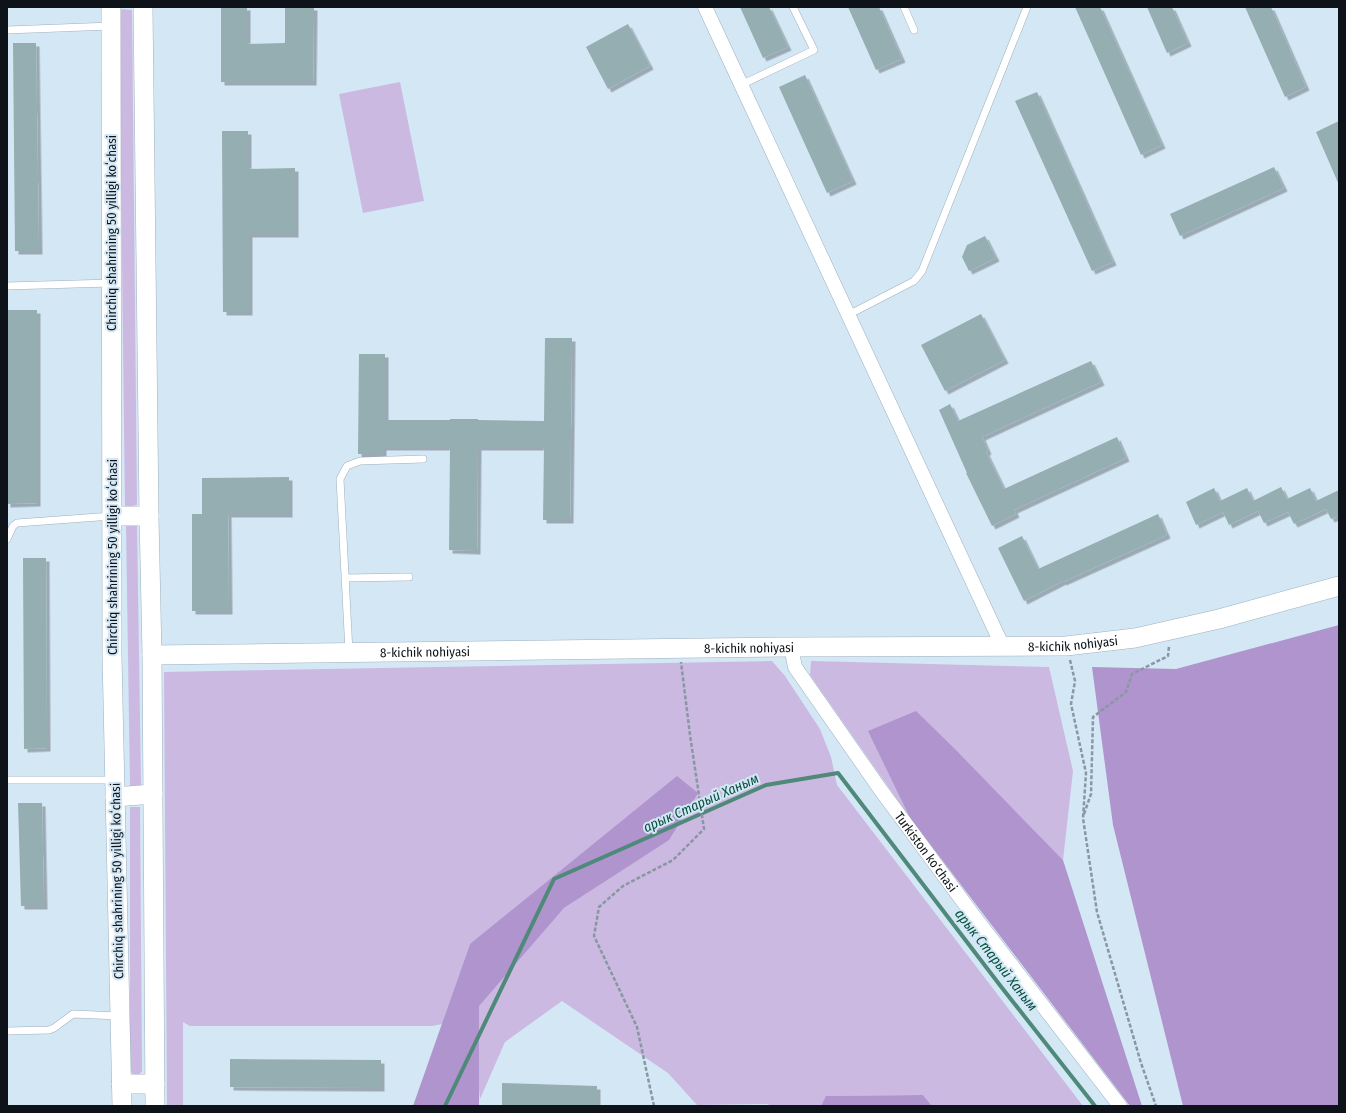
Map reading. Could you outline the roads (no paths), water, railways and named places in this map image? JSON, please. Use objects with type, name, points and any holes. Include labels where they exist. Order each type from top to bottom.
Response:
[{"type":"main road","name":"Chirchiq shahrining 50 yilligi koʻchasi","points":[[111,7],[112,648],[122,1106]]},
{"type":"main road","points":[[143,7],[152,655],[155,1106]]},
{"type":"main road","points":[[112,516],[149,516]]},
{"type":"main road","name":"8-kichik nohiyasi","points":[[152,655],[679,648],[1002,645],[1066,646],[1135,638],[1219,619],[1339,586]]},
{"type":"main road","points":[[115,788],[153,794]]},
{"type":"main road","points":[[121,1084],[154,1084]]},
{"type":"street","points":[[705,7],[1002,645]]},
{"type":"street","name":"Turkiston ko‘chasi","points":[[791,647],[795,667],[880,789],[976,919],[1120,1106]]},
{"type":"lane","points":[[741,85],[814,50],[794,7]]},
{"type":"lane","points":[[904,7],[914,30]]},
{"type":"lane","points":[[848,315],[914,281],[922,271],[1027,7]]},
{"type":"lane","points":[[7,30],[111,26]]},
{"type":"lane","points":[[7,286],[111,284]]},
{"type":"lane","points":[[349,652],[340,478],[347,466],[360,461],[423,459]]},
{"type":"lane","points":[[7,539],[13,526],[17,524],[112,516]]},
{"type":"lane","points":[[344,578],[410,577]]},
{"type":"lane","points":[[7,780],[115,788]]},
{"type":"lane","points":[[7,1031],[49,1030],[73,1014],[120,1016]]},
{"type":"waterway","name":"арык Старый Ханым","points":[[445,1106],[554,879],[766,785],[838,773],[999,984],[1095,1106]]}]
